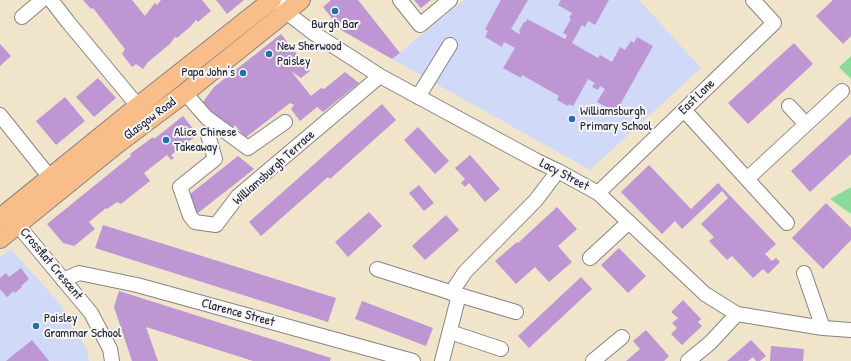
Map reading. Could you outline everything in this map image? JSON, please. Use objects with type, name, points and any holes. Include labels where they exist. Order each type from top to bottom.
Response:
[{"type":"main road","name":"Glasgow Road","points":[[55,183],[138,106],[272,0]]},
{"type":"main road","name":"Glasgow Road","points":[[0,239],[8,218],[55,183],[116,145],[185,93],[282,6],[301,0]]},
{"type":"street","points":[[22,17],[42,0]]},
{"type":"street","name":"Glasgow Road","points":[[51,0],[138,106]]},
{"type":"street","points":[[400,0],[420,25],[450,0]]},
{"type":"street","name":"East Lane","points":[[598,193],[774,23],[753,0]]},
{"type":"street","name":"Lacy Street","points":[[282,6],[312,32],[380,76],[598,193],[705,294],[737,314],[823,328],[851,330]]},
{"type":"street","points":[[418,97],[450,45]]},
{"type":"street","name":"Williamsburgh Terrace","points":[[208,135],[214,159],[180,187],[190,216],[195,222],[216,225],[238,196],[380,76]]},
{"type":"street","points":[[747,179],[842,90]]},
{"type":"street","points":[[185,93],[207,118],[248,148],[285,122]]},
{"type":"street","points":[[789,106],[806,124]]},
{"type":"street","points":[[684,110],[787,223]]},
{"type":"street","points":[[0,114],[55,183]]},
{"type":"street","points":[[442,361],[450,332],[455,294],[465,272],[536,200],[558,171]]},
{"type":"street","name":"Crossflat Crescent","points":[[8,218],[64,280],[91,313],[110,349],[112,361]]},
{"type":"street","points":[[590,258],[629,222]]},
{"type":"street","points":[[377,269],[516,312]]},
{"type":"street","name":"Clarence Street","points":[[64,280],[79,273],[137,285],[413,361]]},
{"type":"street","points":[[804,273],[823,328]]},
{"type":"street","points":[[688,361],[710,343],[737,314]]},
{"type":"street","points":[[450,332],[501,349]]},
{"type":"street","points":[[593,361],[622,337]]},
{"type":"shaded area","name":"Williamsburgh Primary School","points":[[464,0],[639,0],[701,68],[590,170],[392,59]]},
{"type":"shaded area","name":"Paisley Grammar School","points":[[11,249],[60,304],[86,348],[89,361],[0,361],[0,257]]},
{"type":"green space","points":[[851,56],[851,79],[839,67]]},
{"type":"green space","points":[[851,187],[851,214],[830,199]]},
{"type":"building","points":[[83,0],[132,0],[145,16],[155,3],[157,5],[161,0],[202,0],[211,11],[198,22],[196,20],[177,38],[175,37],[170,44],[148,62],[143,69],[136,64],[132,67],[122,54],[125,49],[93,8],[91,9]]},
{"type":"building","points":[[216,0],[244,0],[227,14]]},
{"type":"building","points":[[331,0],[358,0],[400,53],[392,59],[341,30],[323,7]]},
{"type":"building","points":[[414,0],[431,0],[421,8]]},
{"type":"building","points":[[501,0],[528,0],[511,29],[519,34],[519,31],[527,19],[565,39],[567,35],[563,33],[571,19],[569,18],[572,13],[558,5],[561,0],[609,0],[595,25],[588,21],[585,27],[582,25],[572,43],[598,58],[600,55],[612,62],[620,47],[625,50],[631,41],[634,43],[637,37],[653,46],[616,112],[597,102],[605,89],[600,86],[598,90],[592,87],[595,83],[588,79],[573,106],[569,104],[568,106],[557,100],[559,96],[522,75],[521,78],[503,68],[515,48],[504,42],[502,47],[485,37],[488,31],[485,29]]},
{"type":"building","points":[[833,0],[851,0],[851,36],[843,44],[816,16]]},
{"type":"building","points":[[281,34],[310,71],[301,78],[291,71],[311,96],[321,88],[324,89],[345,72],[359,83],[323,112],[317,107],[300,121],[291,109],[294,105],[290,103],[245,138],[235,125],[231,129],[214,116],[203,102],[214,87]]},
{"type":"building","points":[[794,43],[813,64],[748,124],[728,103]]},
{"type":"building","points":[[0,44],[11,56],[0,66]]},
{"type":"building","points":[[98,78],[116,98],[94,117],[76,97]]},
{"type":"building","points":[[65,97],[85,121],[56,145],[36,121]]},
{"type":"building","points":[[382,104],[396,120],[330,179],[328,177],[261,236],[249,222]]},
{"type":"building","points":[[183,116],[198,135],[186,143],[189,146],[183,151],[181,148],[171,155],[174,158],[171,160],[167,155],[144,173],[150,181],[121,204],[117,202],[107,209],[106,208],[89,222],[95,229],[74,246],[63,243],[47,224],[131,156],[130,154],[153,137],[154,139]]},
{"type":"building","points":[[851,116],[851,154],[810,192],[791,171]]},
{"type":"building","points":[[418,127],[449,161],[435,174],[404,140]]},
{"type":"building","points":[[470,155],[500,189],[485,202],[469,183],[465,187],[461,183],[465,179],[455,168]]},
{"type":"building","points":[[238,156],[254,169],[198,213],[185,198]]},
{"type":"building","points":[[649,165],[691,209],[718,183],[776,244],[765,254],[772,261],[776,258],[780,262],[768,274],[763,269],[753,278],[732,256],[727,260],[709,241],[714,237],[701,224],[728,198],[722,191],[682,229],[675,221],[662,234],[621,192]]},
{"type":"building","points":[[419,185],[434,203],[424,211],[409,193]]},
{"type":"building","points":[[826,203],[851,228],[851,240],[823,269],[792,238]]},
{"type":"building","points":[[557,207],[577,229],[558,246],[572,262],[549,282],[535,267],[516,284],[495,261],[517,242],[518,243]]},
{"type":"building","points":[[369,212],[382,226],[348,257],[335,242]]},
{"type":"building","points":[[446,215],[459,230],[425,260],[412,246]]},
{"type":"building","points":[[103,225],[336,298],[328,322],[95,248]]},
{"type":"building","points":[[619,248],[646,276],[628,293],[601,265]]},
{"type":"building","points":[[21,268],[29,279],[15,293],[14,291],[7,297],[0,289],[0,278],[6,273],[9,277]]},
{"type":"building","points":[[581,277],[592,289],[529,348],[518,336]]},
{"type":"building","points":[[119,291],[331,358],[330,361],[253,361],[146,327],[158,361],[132,361],[114,307]]},
{"type":"building","points":[[683,300],[701,319],[698,322],[702,326],[682,345],[671,334],[677,328],[672,323],[678,318],[671,312]]},
{"type":"building","points":[[362,301],[433,328],[426,346],[355,319]]},
{"type":"building","points":[[646,330],[669,356],[664,361],[626,361],[640,349],[633,341]]},
{"type":"building","points":[[32,340],[49,361],[6,361]]},
{"type":"building","points":[[751,340],[766,356],[760,361],[756,361],[753,357],[748,361],[727,361]]},
{"type":"building","points":[[771,346],[804,349],[803,361],[770,361]]},
{"type":"place","name":"Burgh Bar","points":[[335,11]]},
{"type":"place","name":"New Sherwood Paisley","points":[[269,54]]},
{"type":"place","name":"Papa John's","points":[[243,73]]},
{"type":"place","name":"Williamsburgh Primary School","points":[[572,119]]},
{"type":"place","name":"Alice Chinese Takeaway","points":[[166,140]]},
{"type":"place","name":"Paisley Grammar School","points":[[36,326]]}]
